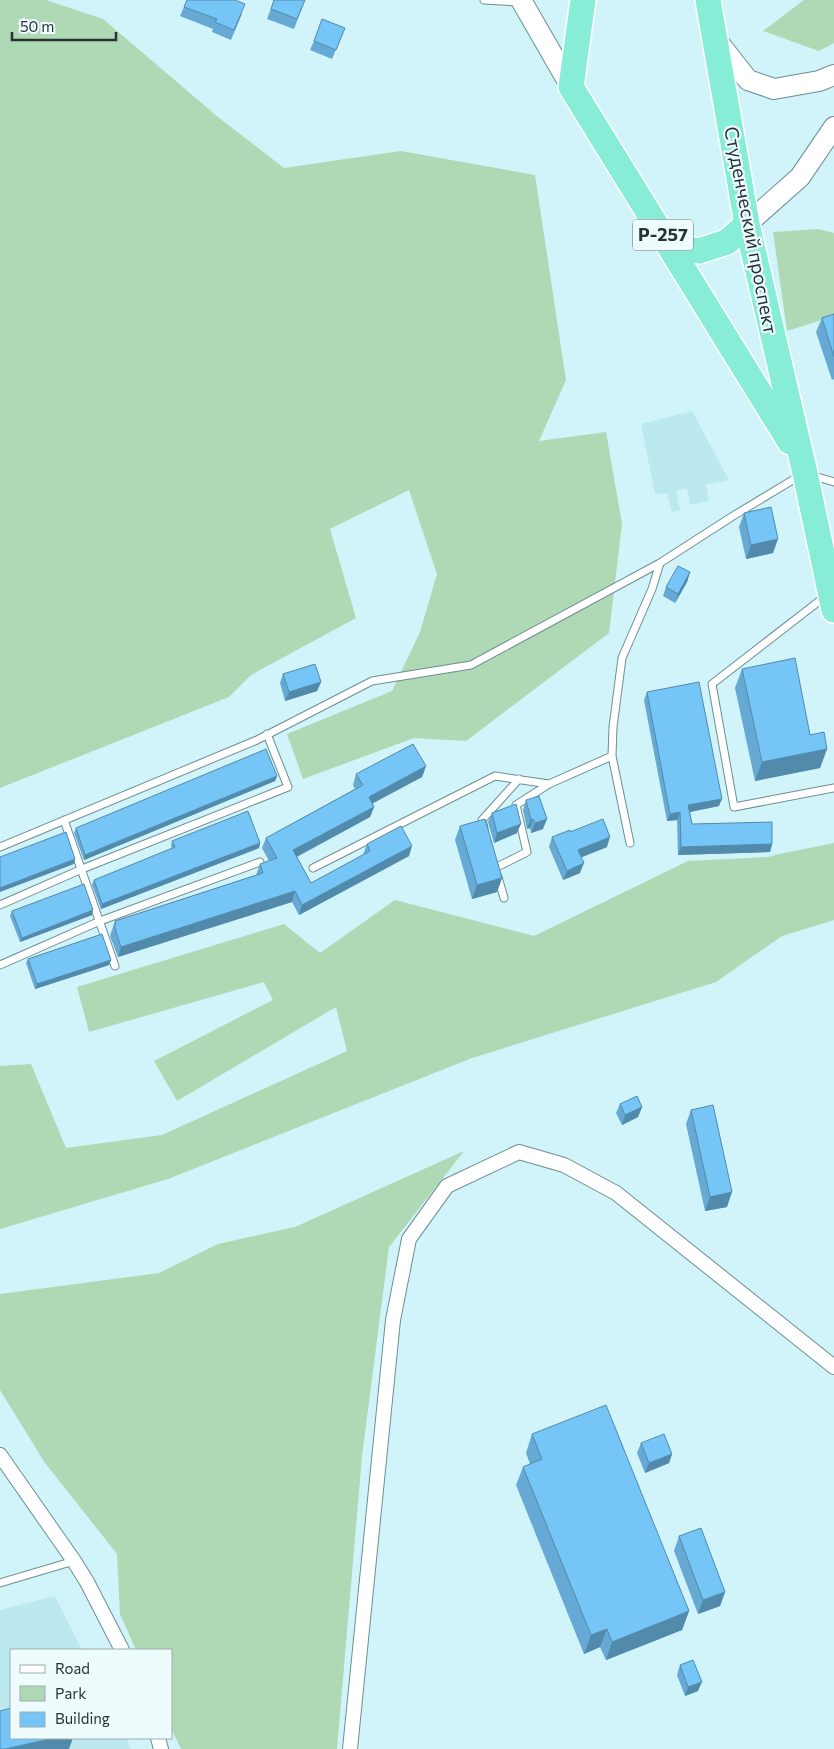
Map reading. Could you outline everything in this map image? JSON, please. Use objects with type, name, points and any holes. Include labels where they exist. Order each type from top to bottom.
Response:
[{"type":"highway","points":[[571,87],[583,0]]},
{"type":"highway","name":"Студенческий проспект","points":[[708,0],[748,224],[802,466]]},
{"type":"highway","name":"Р-257","points":[[571,87],[802,466],[832,601]]},
{"type":"highway","name":"Р-257","points":[[669,245],[698,251],[727,242],[748,224]]},
{"type":"street","points":[[522,1],[571,87]]},
{"type":"street","points":[[714,38],[748,80],[774,89],[819,81],[834,75]]},
{"type":"street","points":[[748,224],[800,177],[834,127]]},
{"type":"street","points":[[350,1749],[393,1320],[409,1239],[447,1186],[519,1152],[564,1165],[616,1193],[834,1367]]},
{"type":"street","points":[[0,1455],[74,1561],[121,1649]]},
{"type":"lane","points":[[484,0],[522,1]]},
{"type":"lane","points":[[0,847],[267,734],[372,681],[471,665],[660,563],[733,516],[802,466],[834,482]]},
{"type":"lane","points":[[630,843],[612,756],[614,727],[622,658],[652,589],[660,563]]},
{"type":"lane","points":[[832,601],[712,684],[734,806],[834,788]]},
{"type":"lane","points":[[0,905],[82,869],[288,787],[267,734]]},
{"type":"lane","points":[[495,868],[527,852],[516,805],[549,784],[612,756]]},
{"type":"lane","points":[[313,868],[495,776],[549,784]]},
{"type":"lane","points":[[487,839],[482,820],[520,780]]},
{"type":"lane","points":[[64,820],[115,966]]},
{"type":"lane","points":[[492,858],[504,898]]},
{"type":"lane","points":[[0,965],[100,921],[260,862]]},
{"type":"lane","points":[[0,1582],[74,1561]]},
{"type":"shaded area","points":[[692,411],[729,480],[706,485],[709,501],[690,505],[687,488],[676,491],[680,510],[672,512],[667,493],[655,494],[641,424]]},
{"type":"shaded area","points":[[55,1596],[82,1649],[10,1649],[10,1739],[126,1739],[131,1749],[0,1749],[0,1610]]},
{"type":"green space","points":[[0,0],[46,0],[103,19],[218,117],[284,168],[401,151],[535,175],[566,380],[539,441],[606,432],[622,524],[609,633],[466,741],[414,738],[303,779],[287,734],[392,691],[420,632],[437,574],[409,490],[330,529],[356,618],[251,675],[229,697],[0,788]]},
{"type":"green space","points":[[804,0],[834,0],[834,43],[819,51],[763,31]]},
{"type":"green space","points":[[818,229],[834,233],[834,316],[787,331],[773,232]]},
{"type":"green space","points":[[834,843],[834,920],[782,936],[716,982],[472,1058],[168,1179],[0,1229],[0,1066],[31,1064],[66,1148],[162,1135],[347,1051],[336,1007],[177,1101],[154,1061],[273,1000],[264,982],[89,1032],[77,987],[284,924],[320,953],[395,900],[534,936],[688,861],[768,857]]},
{"type":"green space","points":[[464,1151],[389,1247],[362,1456],[337,1749],[181,1749],[172,1730],[172,1649],[136,1649],[120,1614],[117,1554],[45,1463],[0,1390],[0,1294],[159,1273],[218,1244],[295,1227]]},
{"type":"building","points":[[187,0],[235,0],[245,4],[234,30],[215,22],[217,19],[184,7]]},
{"type":"building","points":[[274,0],[305,0],[297,19],[271,9]]},
{"type":"building","points":[[322,19],[345,28],[336,50],[314,41]]},
{"type":"building","points":[[834,314],[834,357],[822,318]]},
{"type":"building","points":[[771,507],[778,539],[751,545],[744,513]]},
{"type":"building","points":[[678,566],[690,572],[678,594],[666,587]]},
{"type":"building","points":[[795,658],[810,735],[824,732],[827,749],[762,762],[742,669]]},
{"type":"building","points":[[315,664],[321,682],[289,692],[283,674]]},
{"type":"building","points":[[699,682],[722,799],[688,805],[692,824],[772,822],[772,844],[681,847],[680,812],[670,814],[647,692]]},
{"type":"building","points":[[413,744],[426,766],[369,797],[374,807],[293,850],[311,883],[370,851],[367,844],[401,826],[412,846],[302,905],[295,891],[121,947],[114,925],[116,924],[115,921],[263,873],[260,864],[277,858],[266,838],[363,785],[356,774]]},
{"type":"building","points":[[266,749],[277,776],[85,855],[76,828]]},
{"type":"building","points":[[539,796],[547,819],[535,823],[533,819],[531,820],[526,800]]},
{"type":"building","points":[[516,804],[521,824],[497,833],[492,813]]},
{"type":"building","points":[[248,811],[260,843],[102,904],[94,880],[175,847],[172,841]]},
{"type":"building","points":[[485,819],[502,878],[477,885],[460,826]]},
{"type":"building","points":[[603,819],[610,837],[578,850],[584,863],[567,871],[552,837]]},
{"type":"building","points":[[66,832],[75,859],[0,888],[0,857]]},
{"type":"building","points":[[84,884],[93,910],[22,938],[12,911]]},
{"type":"building","points":[[102,934],[111,960],[37,984],[28,959]]},
{"type":"building","points":[[637,1096],[642,1107],[625,1115],[620,1104]]},
{"type":"building","points":[[713,1105],[732,1192],[710,1197],[691,1110]]},
{"type":"building","points":[[606,1405],[689,1611],[612,1642],[607,1629],[591,1635],[523,1467],[542,1459],[532,1434]]},
{"type":"building","points":[[664,1434],[672,1454],[649,1463],[641,1443]]},
{"type":"building","points":[[701,1528],[725,1592],[703,1600],[679,1536]]},
{"type":"building","points":[[693,1660],[702,1682],[688,1687],[680,1665]]},
{"type":"building","points":[[10,1708],[10,1739],[50,1739],[0,1749],[0,1711]]}]
